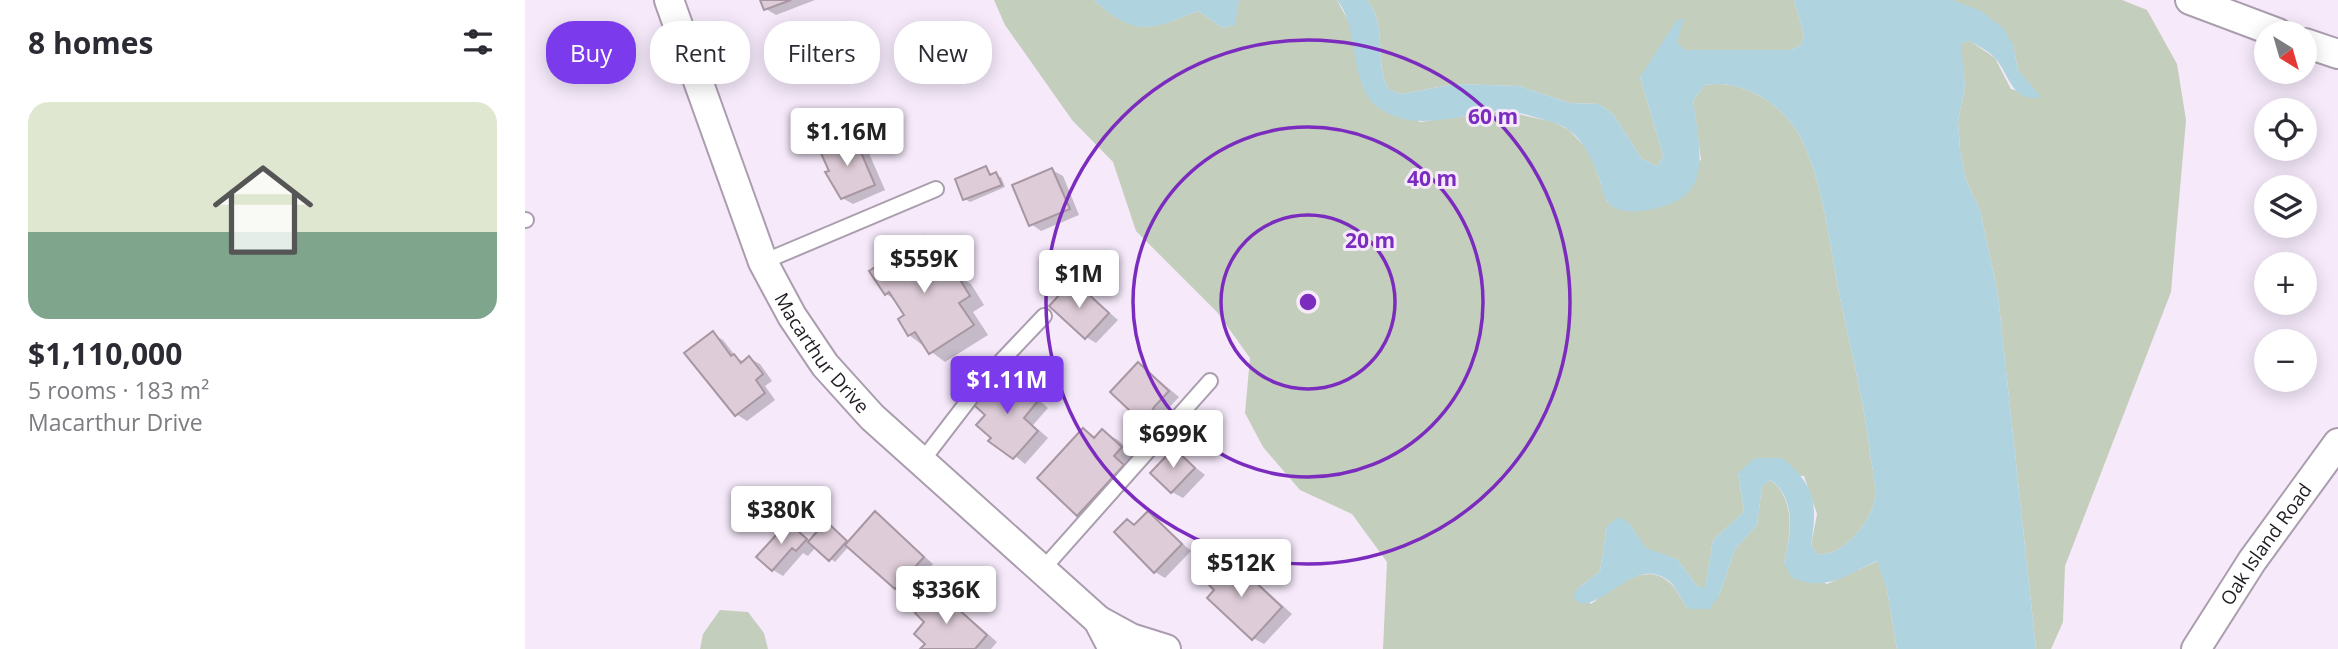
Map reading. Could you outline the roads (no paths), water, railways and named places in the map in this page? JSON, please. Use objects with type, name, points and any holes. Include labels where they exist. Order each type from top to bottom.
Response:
[{"type":"street","name":"Macarthur Drive","points":[[669,0],[763,262],[792,316],[825,365],[872,417],[1098,620],[1131,638],[1166,649]]},
{"type":"street","points":[[2190,0],[2254,24]]},
{"type":"street","points":[[2317,47],[2338,54]]},
{"type":"street","name":"Oak Island Road","points":[[2196,649],[2252,561],[2338,443]]},
{"type":"street","name":"Macarthur Drive","points":[[1098,620],[1113,649]]},
{"type":"lane","points":[[763,262],[936,189]]},
{"type":"lane","points":[[922,461],[988,375],[1044,316]]},
{"type":"lane","points":[[1042,570],[1210,381]]},
{"type":"water","points":[[1094,0],[1239,0],[1235,25],[1223,28],[1198,11],[1155,26],[1133,25],[1108,12]]},
{"type":"water","points":[[1337,0],[1367,0],[1374,10],[1384,79],[1389,90],[1402,94],[1455,84],[1519,86],[1570,103],[1599,104],[1613,114],[1642,159],[1658,166],[1663,155],[1640,77],[1676,21],[1684,18],[1677,43],[1685,50],[1791,50],[1801,45],[1804,35],[1794,0],[1952,0],[1981,11],[2004,29],[2013,45],[2018,70],[2041,97],[2023,96],[2012,85],[1992,55],[1970,41],[1961,43],[1965,86],[1958,121],[1966,180],[1980,210],[1998,295],[2036,649],[1897,649],[1887,590],[1877,561],[1826,582],[1805,582],[1792,578],[1784,563],[1790,529],[1788,507],[1779,487],[1770,480],[1762,487],[1757,525],[1735,549],[1719,596],[1709,609],[1688,609],[1669,581],[1657,575],[1646,574],[1635,577],[1592,602],[1581,604],[1573,598],[1577,589],[1600,571],[1607,526],[1619,517],[1629,523],[1646,548],[1677,559],[1697,586],[1705,588],[1713,540],[1744,512],[1738,473],[1755,458],[1782,458],[1808,486],[1814,506],[1811,545],[1817,554],[1827,554],[1846,544],[1869,516],[1875,491],[1864,415],[1825,213],[1807,151],[1790,122],[1758,95],[1732,86],[1705,85],[1693,100],[1700,158],[1698,174],[1692,187],[1681,198],[1665,206],[1637,211],[1618,209],[1606,199],[1592,161],[1582,143],[1568,129],[1558,124],[1507,111],[1425,121],[1396,117],[1382,110],[1371,100],[1363,87],[1350,27]]}]
